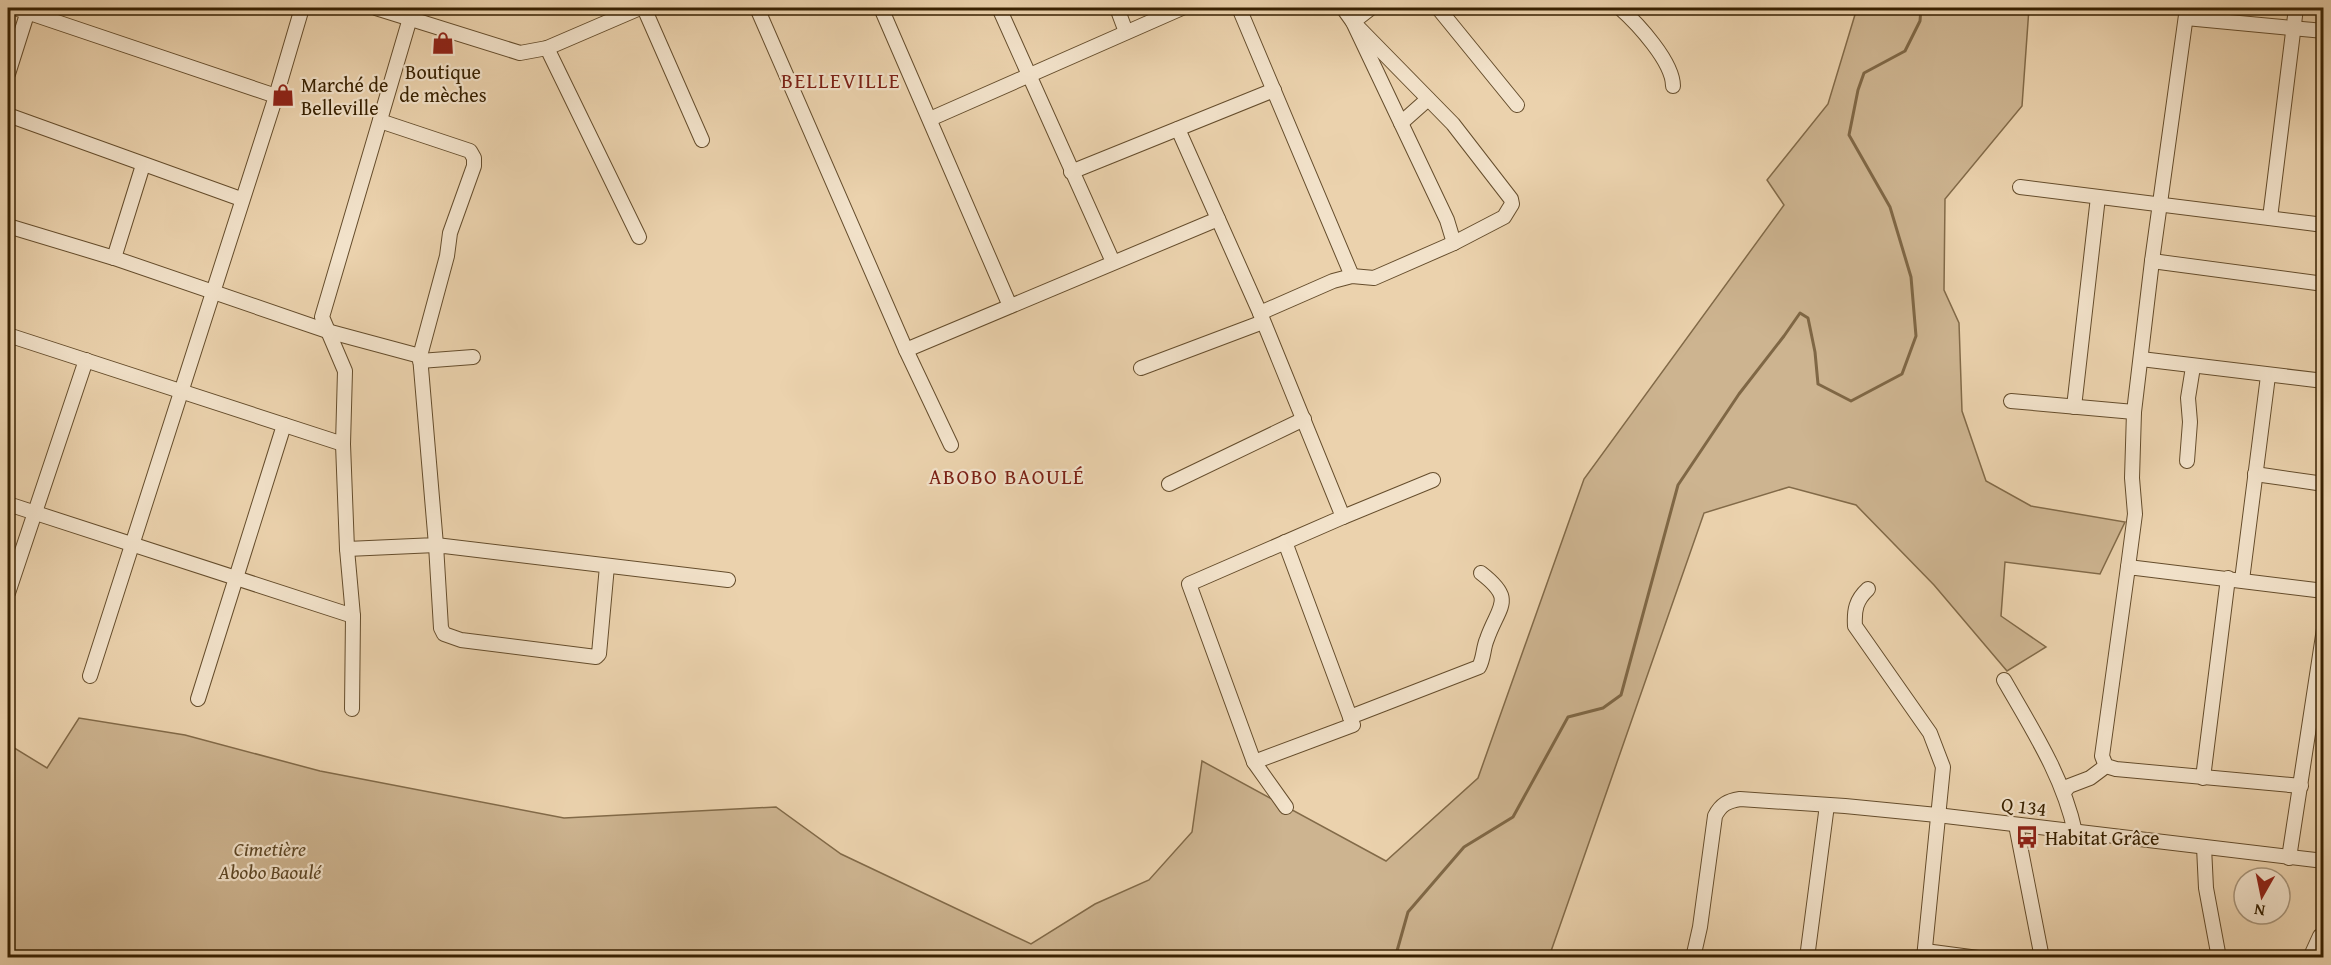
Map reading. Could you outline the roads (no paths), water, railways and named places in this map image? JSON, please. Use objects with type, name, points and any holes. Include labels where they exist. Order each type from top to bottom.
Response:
[{"type":"street","points":[[90,676],[276,96],[302,8]]},
{"type":"street","points":[[376,8],[411,13],[520,53],[547,48],[642,8],[702,140]]},
{"type":"street","points":[[757,8],[906,350],[951,445]]},
{"type":"street","points":[[881,8],[1010,306]]},
{"type":"street","points":[[999,8],[1113,262]]},
{"type":"street","points":[[1117,8],[1126,32]]},
{"type":"street","points":[[930,119],[1182,8]]},
{"type":"street","points":[[1239,8],[1352,276]]},
{"type":"street","points":[[1141,368],[1261,317],[1333,281],[1352,276],[1374,278],[1454,243],[1504,217],[1512,204],[1453,124],[1353,22],[1343,8]]},
{"type":"street","points":[[1353,22],[1371,8]]},
{"type":"street","points":[[1438,8],[1517,105]]},
{"type":"street","points":[[1620,8],[1635,21],[1663,58],[1673,76],[1673,86]]},
{"type":"street","points":[[2270,219],[2296,8]]},
{"type":"street","points":[[8,74],[22,9],[276,96]]},
{"type":"street","points":[[352,709],[353,616],[347,549],[344,444],[345,370],[322,317],[411,13]]},
{"type":"street","points":[[2106,766],[2102,756],[2134,514],[2132,478],[2134,412],[2152,261],[2187,13],[2324,31]]},
{"type":"street","points":[[1353,22],[1447,220],[1454,243]]},
{"type":"street","points":[[547,48],[639,237]]},
{"type":"street","points":[[1071,172],[1274,90]]},
{"type":"street","points":[[1401,123],[1428,99]]},
{"type":"street","points":[[8,115],[242,199]]},
{"type":"street","points":[[380,121],[471,151],[474,158],[474,166],[450,233],[447,256],[420,359],[441,628],[444,634],[461,640],[589,657],[599,654],[607,566]]},
{"type":"street","points":[[1178,129],[1304,418],[1343,517]]},
{"type":"street","points":[[114,258],[143,165]]},
{"type":"street","points":[[2020,187],[2324,225]]},
{"type":"street","points":[[2074,406],[2098,197]]},
{"type":"street","points":[[906,350],[1218,219]]},
{"type":"street","points":[[8,226],[114,258],[327,331],[420,359],[473,357]]},
{"type":"street","points":[[2152,261],[2324,284]]},
{"type":"street","points":[[8,334],[344,444]]},
{"type":"street","points":[[2141,359],[2324,381]]},
{"type":"street","points":[[8,594],[86,360]]},
{"type":"street","points":[[2187,461],[2190,422],[2188,398],[2193,367]]},
{"type":"street","points":[[2242,580],[2268,376]]},
{"type":"street","points":[[2011,401],[2134,412]]},
{"type":"street","points":[[1169,484],[1304,418]]},
{"type":"street","points":[[198,699],[284,425]]},
{"type":"street","points":[[2255,474],[2324,483]]},
{"type":"street","points":[[1286,807],[1254,762],[1189,584],[1433,480]]},
{"type":"street","points":[[8,504],[353,616]]},
{"type":"street","points":[[1254,762],[1353,725],[1286,542]]},
{"type":"street","points":[[347,549],[436,545],[728,580]]},
{"type":"street","points":[[2128,567],[2324,591]]},
{"type":"street","points":[[1350,717],[1479,667],[1486,639],[1502,601],[1501,592],[1481,573]]},
{"type":"street","points":[[2203,778],[2228,578]]},
{"type":"street","points":[[1868,589],[1858,598],[1854,613],[1855,626],[1930,733],[1943,766],[1925,954],[1978,957]]},
{"type":"street","points":[[2289,858],[2324,629]]},
{"type":"street","points":[[2004,680],[2056,773],[2075,832]]},
{"type":"street","points":[[2064,792],[2069,786],[2090,778],[2106,766],[2203,778],[2301,786]]},
{"type":"street","name":"Q 134","points":[[1693,957],[1700,927],[1715,816],[1719,807],[1730,800],[1827,805],[1937,815],[2324,861]]},
{"type":"street","points":[[1808,957],[1827,805]]},
{"type":"street","points":[[2016,825],[2042,957]]},
{"type":"street","points":[[2204,847],[2206,888],[2220,957]]},
{"type":"street","points":[[2310,957],[2320,936],[2324,934]]},
{"type":"waterway","points":[[1395,958],[1408,912],[1464,847],[1513,817],[1568,717],[1603,708],[1621,695],[1678,485],[1739,394],[1800,313],[1808,318],[1815,352],[1818,384],[1851,401],[1902,374],[1916,336],[1911,277],[1890,207],[1849,135],[1858,90],[1864,73],[1905,51],[1920,21],[1921,8]]},
{"type":"place","name":"Boutique de mèches","points":[[443,43]]},
{"type":"place","name":"Marché de Belleville","points":[[283,95]]},
{"type":"place","name":"Habitat Grâce","points":[[2027,837]]},
{"type":"district","name":"BELLEVILLE","points":[[841,80]]},
{"type":"district","name":"ABOBO BAOULÉ","points":[[1007,476]]},
{"type":"park label","name":"Cimetière Abobo Baoulé","points":[[270,860]]}]
